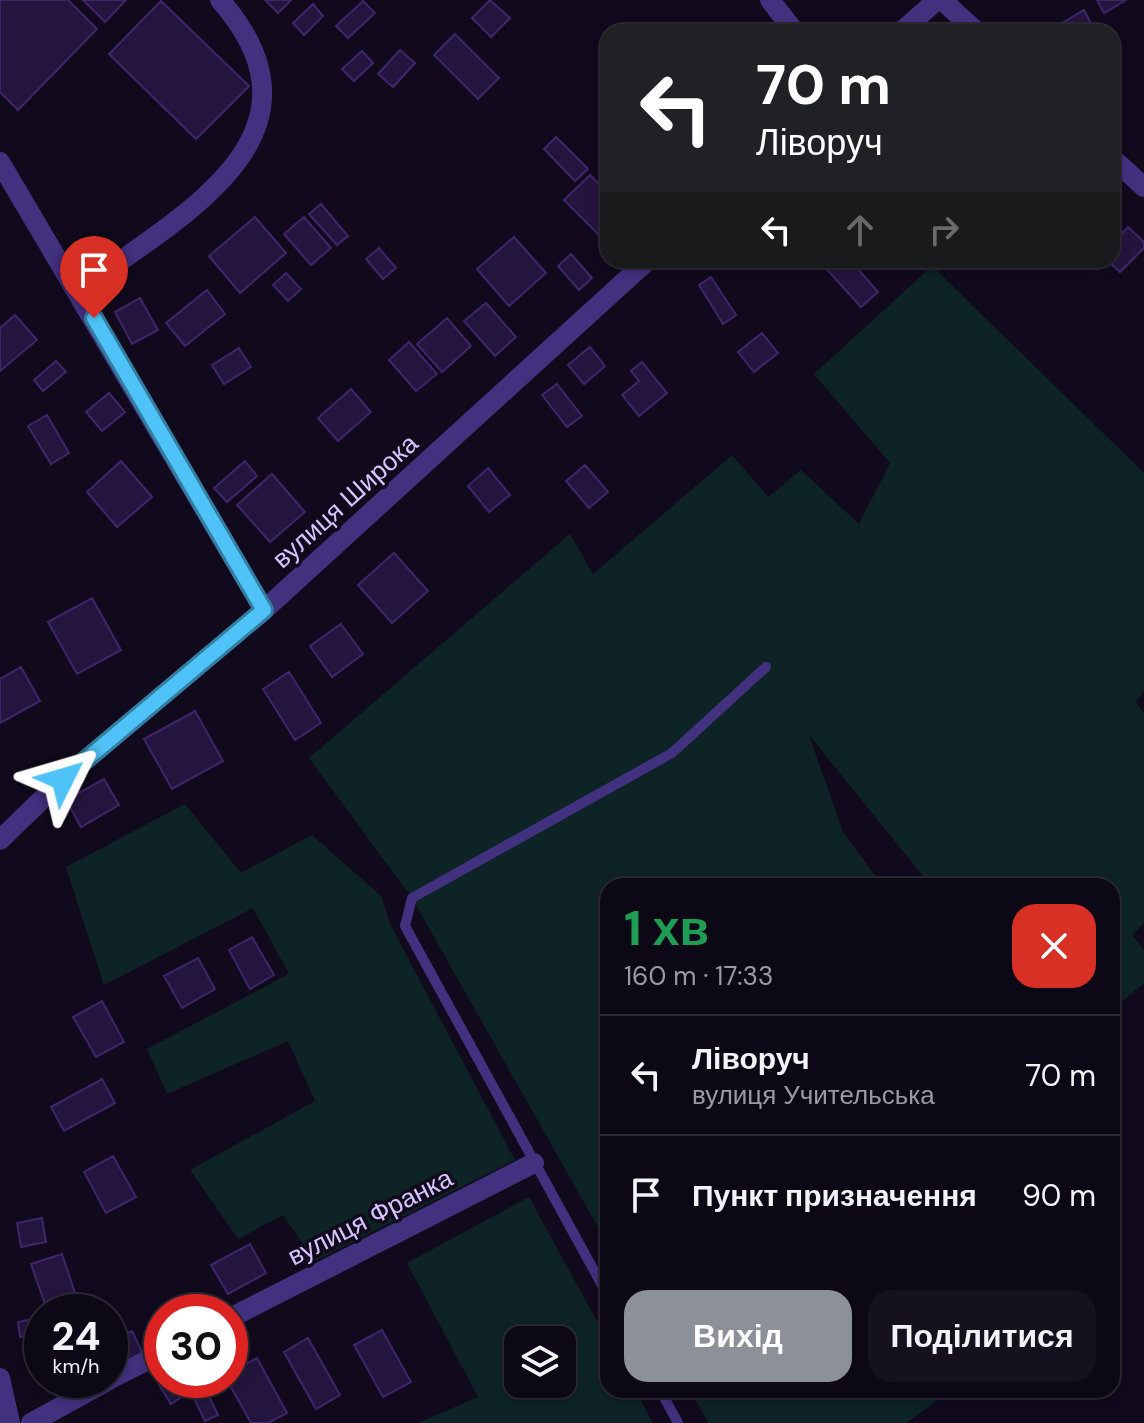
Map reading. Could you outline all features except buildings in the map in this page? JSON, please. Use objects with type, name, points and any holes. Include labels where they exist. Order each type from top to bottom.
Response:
[{"type":"street","points":[[78,291],[220,184],[241,158],[258,126],[262,94],[258,64],[243,26],[220,0]]},
{"type":"street","points":[[770,0],[789,24]]},
{"type":"street","points":[[911,24],[940,0],[968,24]]},
{"type":"street","points":[[0,162],[264,610]]},
{"type":"street","points":[[1120,165],[1144,187]]},
{"type":"street","name":"вулиця Широка","points":[[0,840],[63,779],[264,610],[639,268]]},
{"type":"street","name":"вулиця Франка","points":[[248,1309],[534,1163]]},
{"type":"street","points":[[0,1378],[10,1423]]},
{"type":"street","points":[[31,1423],[77,1398]]},
{"type":"lane","points":[[600,1282],[405,926],[412,898],[672,753],[766,667]]},
{"type":"lane","points":[[664,1398],[678,1423]]},
{"type":"green space","points":[[930,268],[934,268],[1144,473],[1144,691],[1136,702],[1144,713],[1144,923],[1132,935],[1144,950],[1144,983],[1120,1003],[1120,878],[925,878],[809,735],[843,832],[877,878],[600,878],[600,1231],[412,898],[309,758],[570,534],[593,574],[732,455],[768,497],[801,470],[859,524],[890,463],[814,374]]},
{"type":"green space","points":[[185,804],[241,873],[312,835],[381,896],[390,924],[515,1160],[315,1261],[283,1215],[238,1239],[190,1170],[315,1101],[288,1041],[167,1094],[147,1049],[289,974],[253,908],[104,985],[66,867]]},
{"type":"green space","points":[[529,1197],[600,1326],[600,1398],[639,1398],[653,1423],[418,1423],[478,1397],[407,1263]]},
{"type":"green space","points":[[694,1398],[941,1398],[906,1423],[708,1423]]},
{"type":"route","points":[[63,779],[264,610],[94,318]]}]
